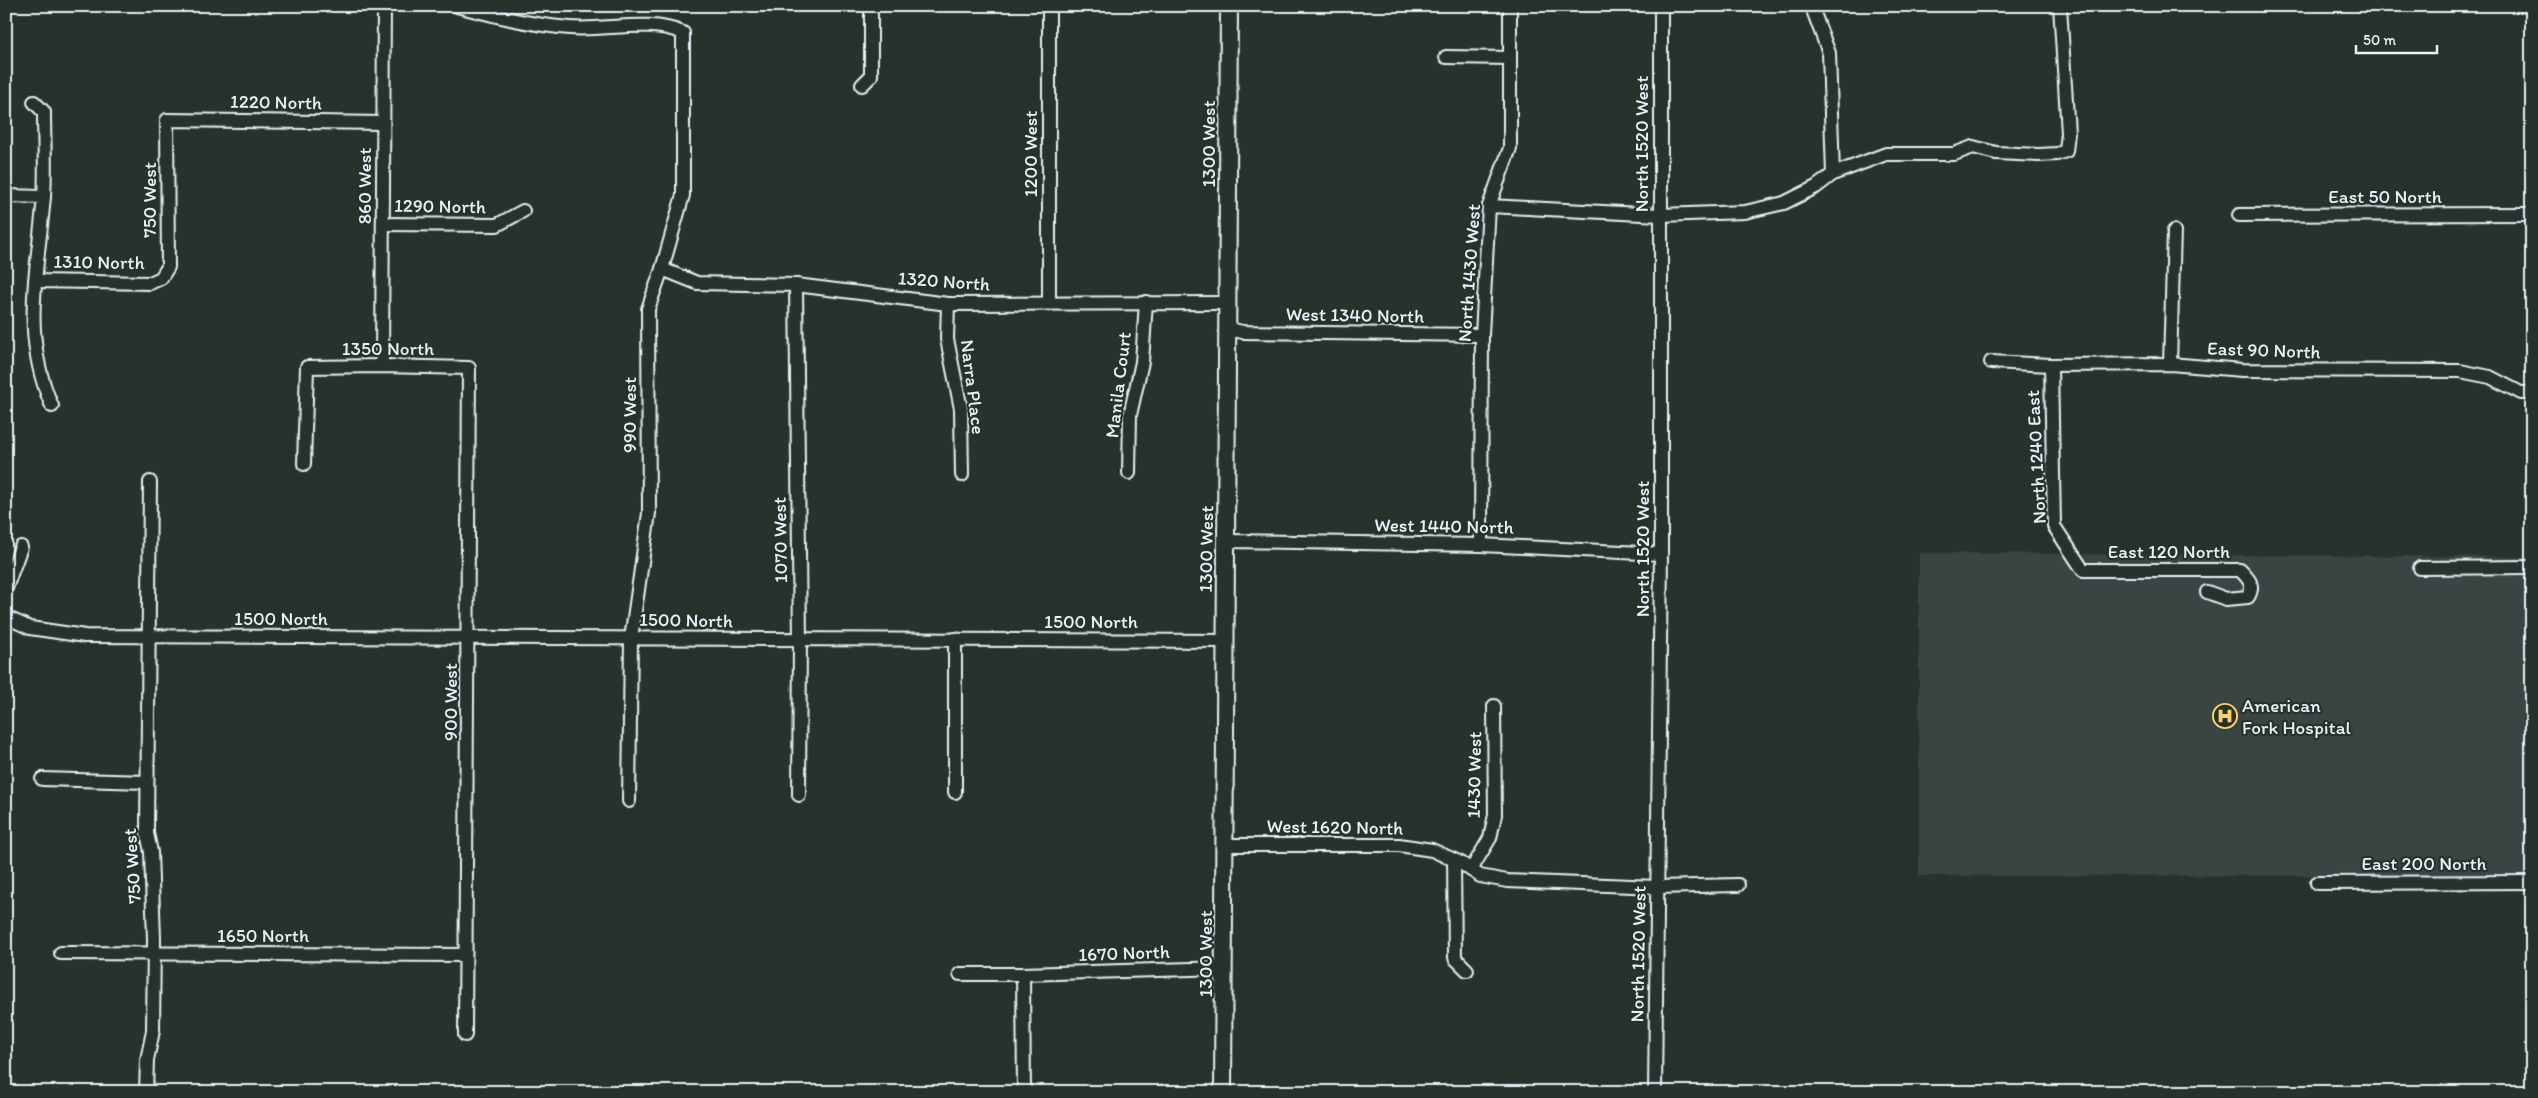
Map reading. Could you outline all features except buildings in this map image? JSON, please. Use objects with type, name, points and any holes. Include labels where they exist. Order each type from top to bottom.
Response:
[{"type":"street","name":"860 West","points":[[382,366],[384,6]]},
{"type":"street","name":"990 West","points":[[457,6],[526,23],[572,28],[667,26],[683,33],[682,195],[662,269],[648,309],[649,513],[631,638],[629,800]]},
{"type":"street","points":[[862,85],[871,76],[871,6]]},
{"type":"street","name":"1200 West","points":[[1049,6],[1049,302]]},
{"type":"street","name":"1300 West","points":[[1223,1092],[1226,968],[1225,640],[1228,329],[1226,303],[1229,6]]},
{"type":"street","name":"North 1430 West","points":[[1481,545],[1482,335],[1489,206],[1510,148],[1510,6]]},
{"type":"street","name":"North 1520 West","points":[[1655,1092],[1661,554],[1661,6]]},
{"type":"street","points":[[1814,6],[1814,13],[1829,53],[1833,174]]},
{"type":"street","points":[[1489,206],[1660,215],[1745,212],[1784,203],[1816,187],[1833,174],[1886,154],[1954,154],[1973,147],[1996,154],[2039,156],[2066,151],[2068,133],[2060,6]]},
{"type":"street","points":[[1446,57],[1510,58]]},
{"type":"street","points":[[34,102],[44,112],[44,197],[35,281],[34,352],[52,406]]},
{"type":"street","name":"1220 North","points":[[168,120],[384,123]]},
{"type":"street","name":"750 West","points":[[161,278],[168,267],[168,120]]},
{"type":"street","points":[[6,196],[44,197]]},
{"type":"street","name":"1290 North","points":[[383,224],[497,225],[523,211]]},
{"type":"street","name":"East 50 North","points":[[2239,215],[2532,214]]},
{"type":"street","points":[[2170,364],[2174,231]]},
{"type":"street","name":"1320 North","points":[[662,269],[697,283],[796,285],[948,304],[1049,302],[1226,303]]},
{"type":"street","name":"1310 North","points":[[35,281],[150,283],[161,278]]},
{"type":"street","name":"1070 West","points":[[796,285],[800,640],[799,796]]},
{"type":"street","name":"Manila Court","points":[[1129,473],[1130,415],[1142,362],[1146,302]]},
{"type":"street","name":"Narra Place","points":[[948,304],[947,339],[961,409],[962,475]]},
{"type":"street","name":"West 1340 North","points":[[1228,329],[1243,332],[1482,335]]},
{"type":"street","name":"East 90 North","points":[[1991,362],[2051,365],[2170,364],[2242,370],[2460,371],[2490,377],[2521,393],[2532,393]]},
{"type":"street","name":"North 1240 East","points":[[2051,365],[2054,526],[2083,570]]},
{"type":"street","name":"1350 North","points":[[304,464],[307,367],[469,368]]},
{"type":"street","name":"900 West","points":[[465,1035],[469,639],[469,368]]},
{"type":"street","name":"750 West","points":[[146,1092],[147,1060],[153,1031],[154,953],[152,852],[147,833],[150,482]]},
{"type":"street","name":"West 1440 North","points":[[1227,542],[1481,545],[1661,554]]},
{"type":"street","points":[[6,588],[21,547]]},
{"type":"street","points":[[2420,568],[2532,567]]},
{"type":"street","name":"East 120 North","points":[[2083,570],[2240,570],[2251,581],[2252,590],[2248,597],[2226,599],[2207,592]]},
{"type":"street","name":"1500 North","points":[[6,617],[30,628],[52,633],[84,636],[469,639],[1225,640]]},
{"type":"street","points":[[955,639],[955,792]]},
{"type":"street","name":"1430 West","points":[[1472,870],[1490,838],[1495,815],[1494,706]]},
{"type":"street","points":[[42,779],[147,782]]},
{"type":"street","name":"West 1620 North","points":[[1225,845],[1399,844],[1432,850],[1454,860],[1480,876],[1508,881],[1657,887],[1738,885]]},
{"type":"street","points":[[1454,860],[1455,958],[1467,970]]},
{"type":"street","name":"East 200 North","points":[[2317,883],[2532,882]]},
{"type":"street","name":"1650 North","points":[[61,953],[465,955]]},
{"type":"street","name":"1670 North","points":[[960,974],[1226,968]]},
{"type":"street","points":[[1023,974],[1024,1092]]},
{"type":"shaded area","name":"American Fork Hospital","points":[[1919,553],[2532,557],[2532,875],[1919,876]]},
{"type":"place","name":"American Fork Hospital","points":[[2225,716]]}]
